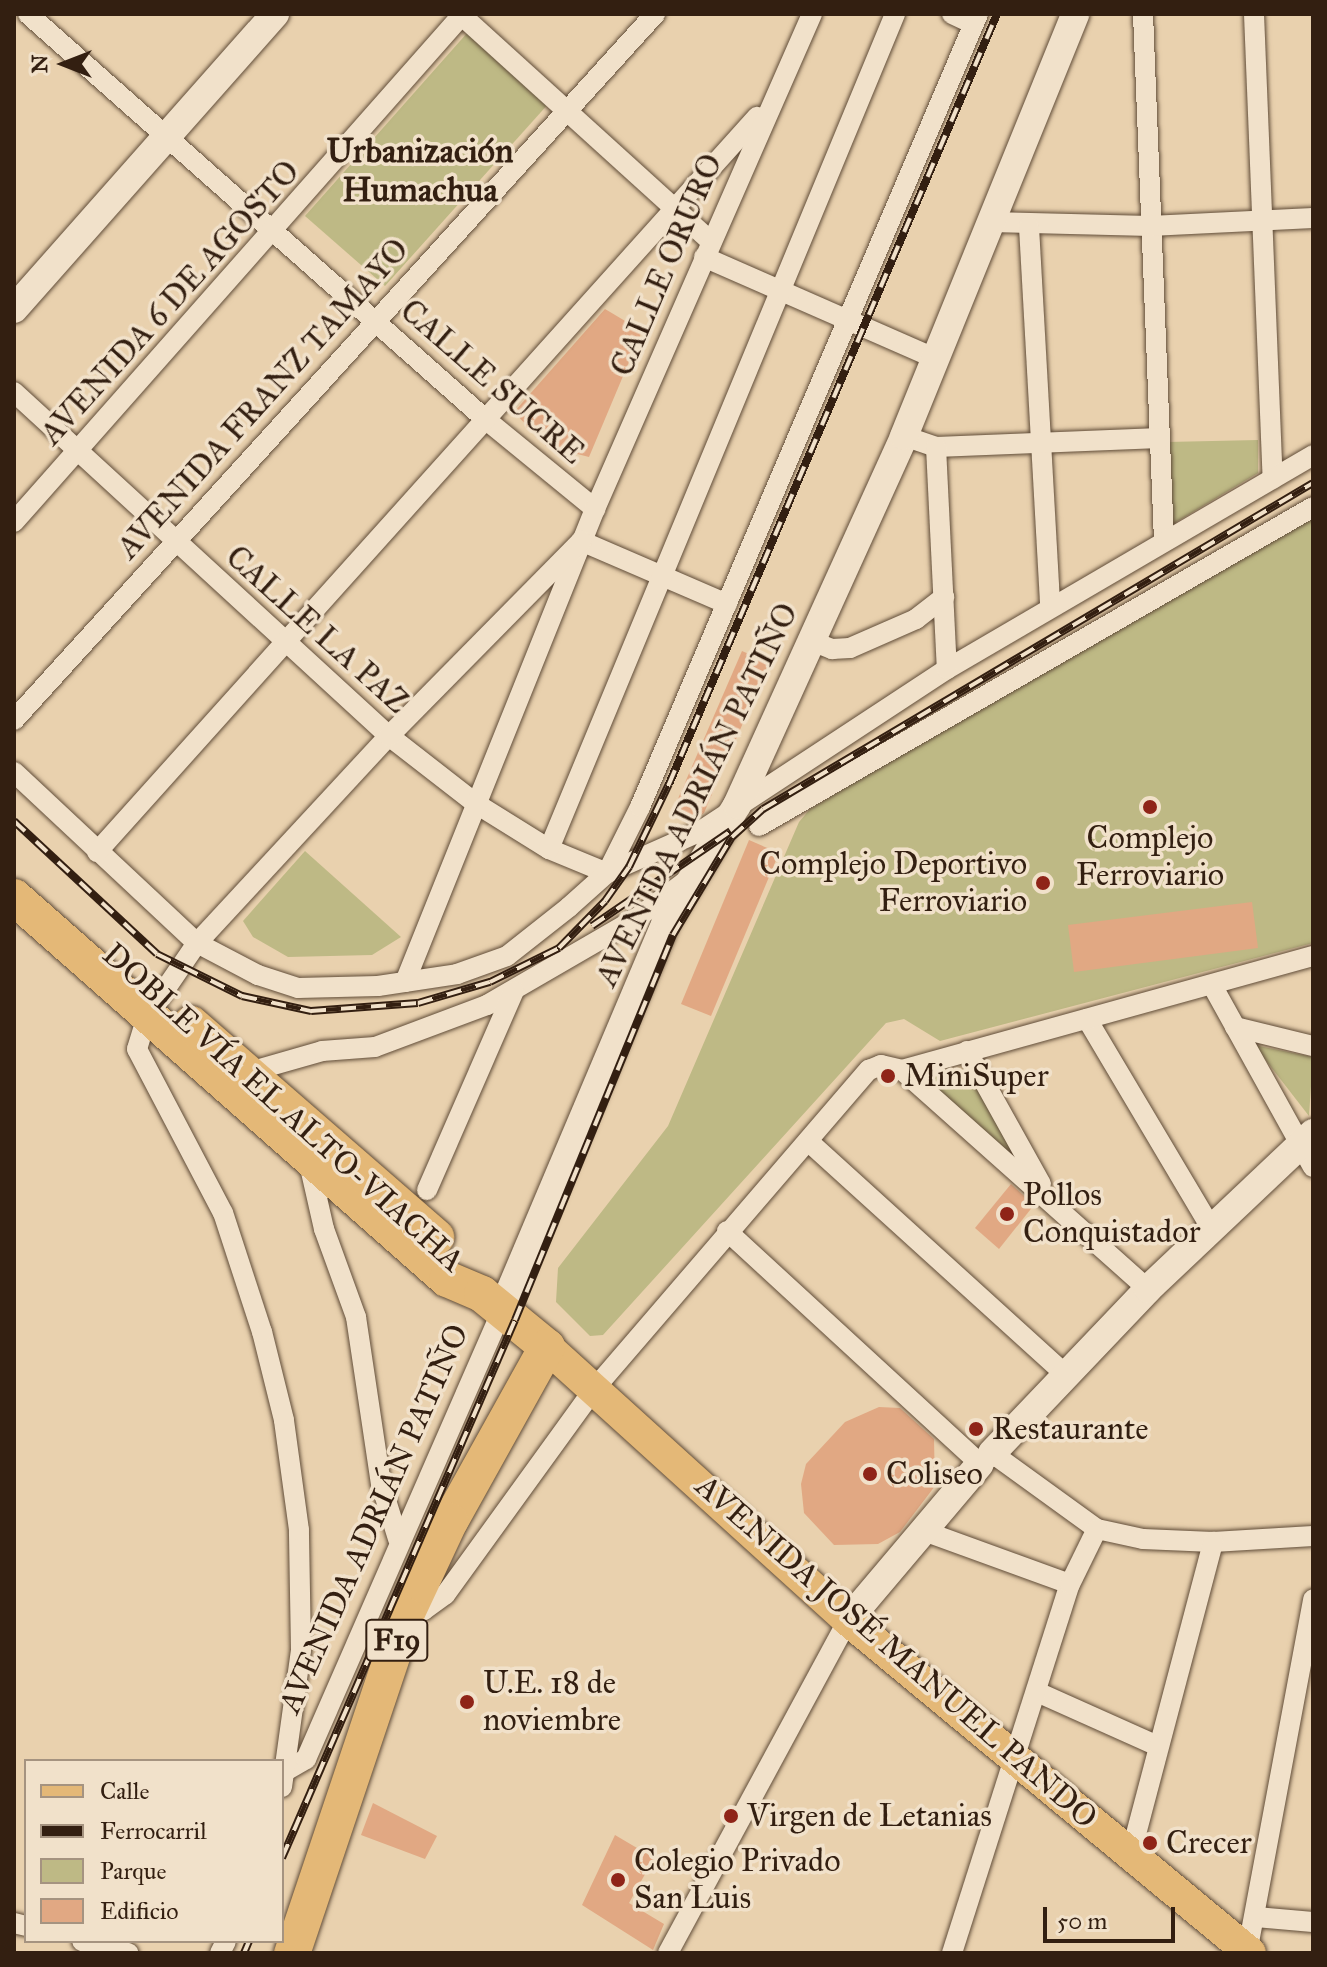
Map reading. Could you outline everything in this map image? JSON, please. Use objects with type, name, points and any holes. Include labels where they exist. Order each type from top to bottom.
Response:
[{"type":"highway","name":"DOBLE VÍA EL ALTO-VIACHA","points":[[14,869],[308,1159],[447,1279],[492,1302]]},
{"type":"highway","name":"DOBLE VÍA EL ALTO-VIACHA","points":[[14,897],[154,1007],[249,1072],[463,1261],[492,1302]]},
{"type":"highway","points":[[492,1302],[547,1347]]},
{"type":"highway","name":"F19","points":[[292,1953],[406,1615],[450,1521],[547,1347]]},
{"type":"main road","name":"AVENIDA JOSÉ MANUEL PANDO","points":[[547,1347],[848,1620],[1248,1953]]},
{"type":"street","name":"CALLE SUCRE","points":[[28,14],[484,418],[595,509]]},
{"type":"street","points":[[14,309],[275,14]]},
{"type":"street","name":"AVENIDA FRANZ TAMAYO","points":[[14,720],[655,14]]},
{"type":"street","name":"CALLE ORURO","points":[[405,982],[581,541],[812,14]]},
{"type":"street","points":[[549,849],[895,14]]},
{"type":"street","points":[[607,873],[850,322],[976,19],[952,14]]},
{"type":"street","name":"AVENIDA ADRIÁN PATIÑO","points":[[285,1778],[306,1759],[492,1302],[666,921],[737,805],[904,436],[1075,14]]},
{"type":"street","points":[[1143,14],[1164,541]]},
{"type":"street","points":[[1254,14],[1273,479]]},
{"type":"street","points":[[462,15],[563,113],[675,213],[707,249],[781,291],[936,359]]},
{"type":"street","name":"AVENIDA 6 DE AGOSTO","points":[[14,522],[462,15]]},
{"type":"street","points":[[97,852],[283,640],[675,213],[773,97]]},
{"type":"street","points":[[991,222],[1029,227],[1150,226],[1313,218]]},
{"type":"street","points":[[1029,227],[1050,606]]},
{"type":"street","name":"CALLE LA PAZ","points":[[14,392],[80,449],[175,542],[389,736],[475,803],[549,849],[607,873]]},
{"type":"street","points":[[904,436],[936,447],[1160,438]]},
{"type":"street","points":[[936,447],[947,669]]},
{"type":"street","points":[[14,772],[197,943],[258,975],[298,988],[405,982],[457,974],[507,956],[607,873],[699,832],[947,669],[1313,455]]},
{"type":"street","points":[[759,826],[1313,507]]},
{"type":"street","points":[[285,1778],[301,1650],[299,1530],[284,1420],[262,1332],[223,1213],[137,1049],[154,1007],[197,943],[389,736],[581,541],[727,604]]},
{"type":"street","points":[[812,641],[832,649],[850,648],[916,619],[944,597]]},
{"type":"street","points":[[249,1072],[322,1051],[389,1042],[514,991],[637,918],[695,874]]},
{"type":"street","points":[[902,1070],[1313,956]]},
{"type":"street","points":[[668,1953],[848,1620],[986,1458],[1065,1374],[1211,1228],[1308,1148],[1212,985]]},
{"type":"street","points":[[427,1190],[514,991]]},
{"type":"street","points":[[1087,1019],[1211,1228]]},
{"type":"street","points":[[1235,1027],[1313,1046]]},
{"type":"street","points":[[967,1051],[1047,1195]]},
{"type":"street","points":[[406,1615],[424,1610],[445,1595],[595,1388],[727,1231],[869,1070],[881,1065],[902,1070],[1047,1195],[1148,1289]]},
{"type":"street","points":[[808,1141],[1065,1374]]},
{"type":"street","points":[[308,1159],[324,1229],[356,1317],[381,1484],[398,1539]]},
{"type":"street","points":[[727,1231],[986,1458],[1097,1529],[1143,1539],[1213,1542],[1313,1536]]},
{"type":"street","points":[[952,1953],[1018,1759],[1070,1584],[1097,1529]]},
{"type":"street","points":[[924,1531],[1070,1584]]},
{"type":"street","points":[[1131,1853],[1213,1542]]},
{"type":"street","points":[[1248,1953],[1313,1599]]},
{"type":"street","points":[[1037,1692],[1158,1746]]},
{"type":"street","points":[[1256,1917],[1313,1922]]},
{"type":"street","points":[[90,1943],[128,1953]]},
{"type":"green space","points":[[468,32],[550,102],[385,286],[305,216]]},
{"type":"green space","points":[[1258,440],[1258,473],[1173,524],[1167,442]]},
{"type":"green space","name":"Complejo Deportivo Ferroviario","points":[[1313,508],[1313,943],[940,1041],[904,1019],[886,1023],[603,1335],[590,1336],[556,1302],[558,1268],[668,1126],[799,822],[810,809]]},
{"type":"green space","points":[[305,851],[401,937],[372,955],[288,957],[253,937],[243,921]]},
{"type":"green space","points":[[1254,1045],[1313,1057],[1309,1116]]},
{"type":"green space","points":[[971,1068],[1031,1172],[921,1080]]},
{"type":"building","points":[[605,309],[642,331],[589,457],[546,446],[514,412]]},
{"type":"building","points":[[742,651],[769,663],[704,813],[696,818],[674,808]]},
{"type":"building","points":[[749,840],[779,853],[711,1016],[681,1004]]},
{"type":"building","points":[[1252,902],[1258,948],[1074,972],[1068,925]]},
{"type":"building","name":"Pollos Conquistador","points":[[1011,1184],[1034,1205],[999,1249],[975,1228]]},
{"type":"building","name":"Coliseo","points":[[879,1407],[900,1408],[934,1439],[935,1486],[900,1532],[878,1544],[834,1545],[804,1513],[801,1484],[806,1464],[845,1422]]},
{"type":"building","points":[[373,1803],[437,1836],[425,1859],[361,1835]]},
{"type":"building","name":"Colegio Privado San Luis","points":[[615,1835],[654,1858],[629,1903],[664,1924],[653,1950],[582,1905]]},
{"type":"railway","points":[[14,821],[157,954],[242,996],[311,1011],[418,1003],[490,982],[559,948],[605,901],[629,867],[669,784],[997,14]]},
{"type":"railway","points":[[284,1853],[515,1320],[673,935],[732,837],[763,809],[1313,483]]},
{"type":"railway","points":[[592,926],[731,831]]},
{"type":"railway","points":[[244,1953],[248,1943]]},
{"type":"place","name":"Complejo Ferroviario","points":[[1150,807]]},
{"type":"place","name":"Complejo Deportivo Ferroviario","points":[[1043,883]]},
{"type":"place","name":"MiniSuper","points":[[888,1076]]},
{"type":"place","name":"Pollos Conquistador","points":[[1007,1214]]},
{"type":"place","name":"Restaurante","points":[[976,1429]]},
{"type":"place","name":"Coliseo","points":[[870,1474]]},
{"type":"place","name":"U.E. 18 de noviembre","points":[[467,1702]]},
{"type":"place","name":"Virgen de Letanias","points":[[731,1816]]},
{"type":"place","name":"Crecer","points":[[1150,1843]]},
{"type":"place","name":"Colegio Privado San Luis","points":[[618,1880]]},
{"type":"district","name":"Urbanización Humachua","points":[[420,170]]}]
